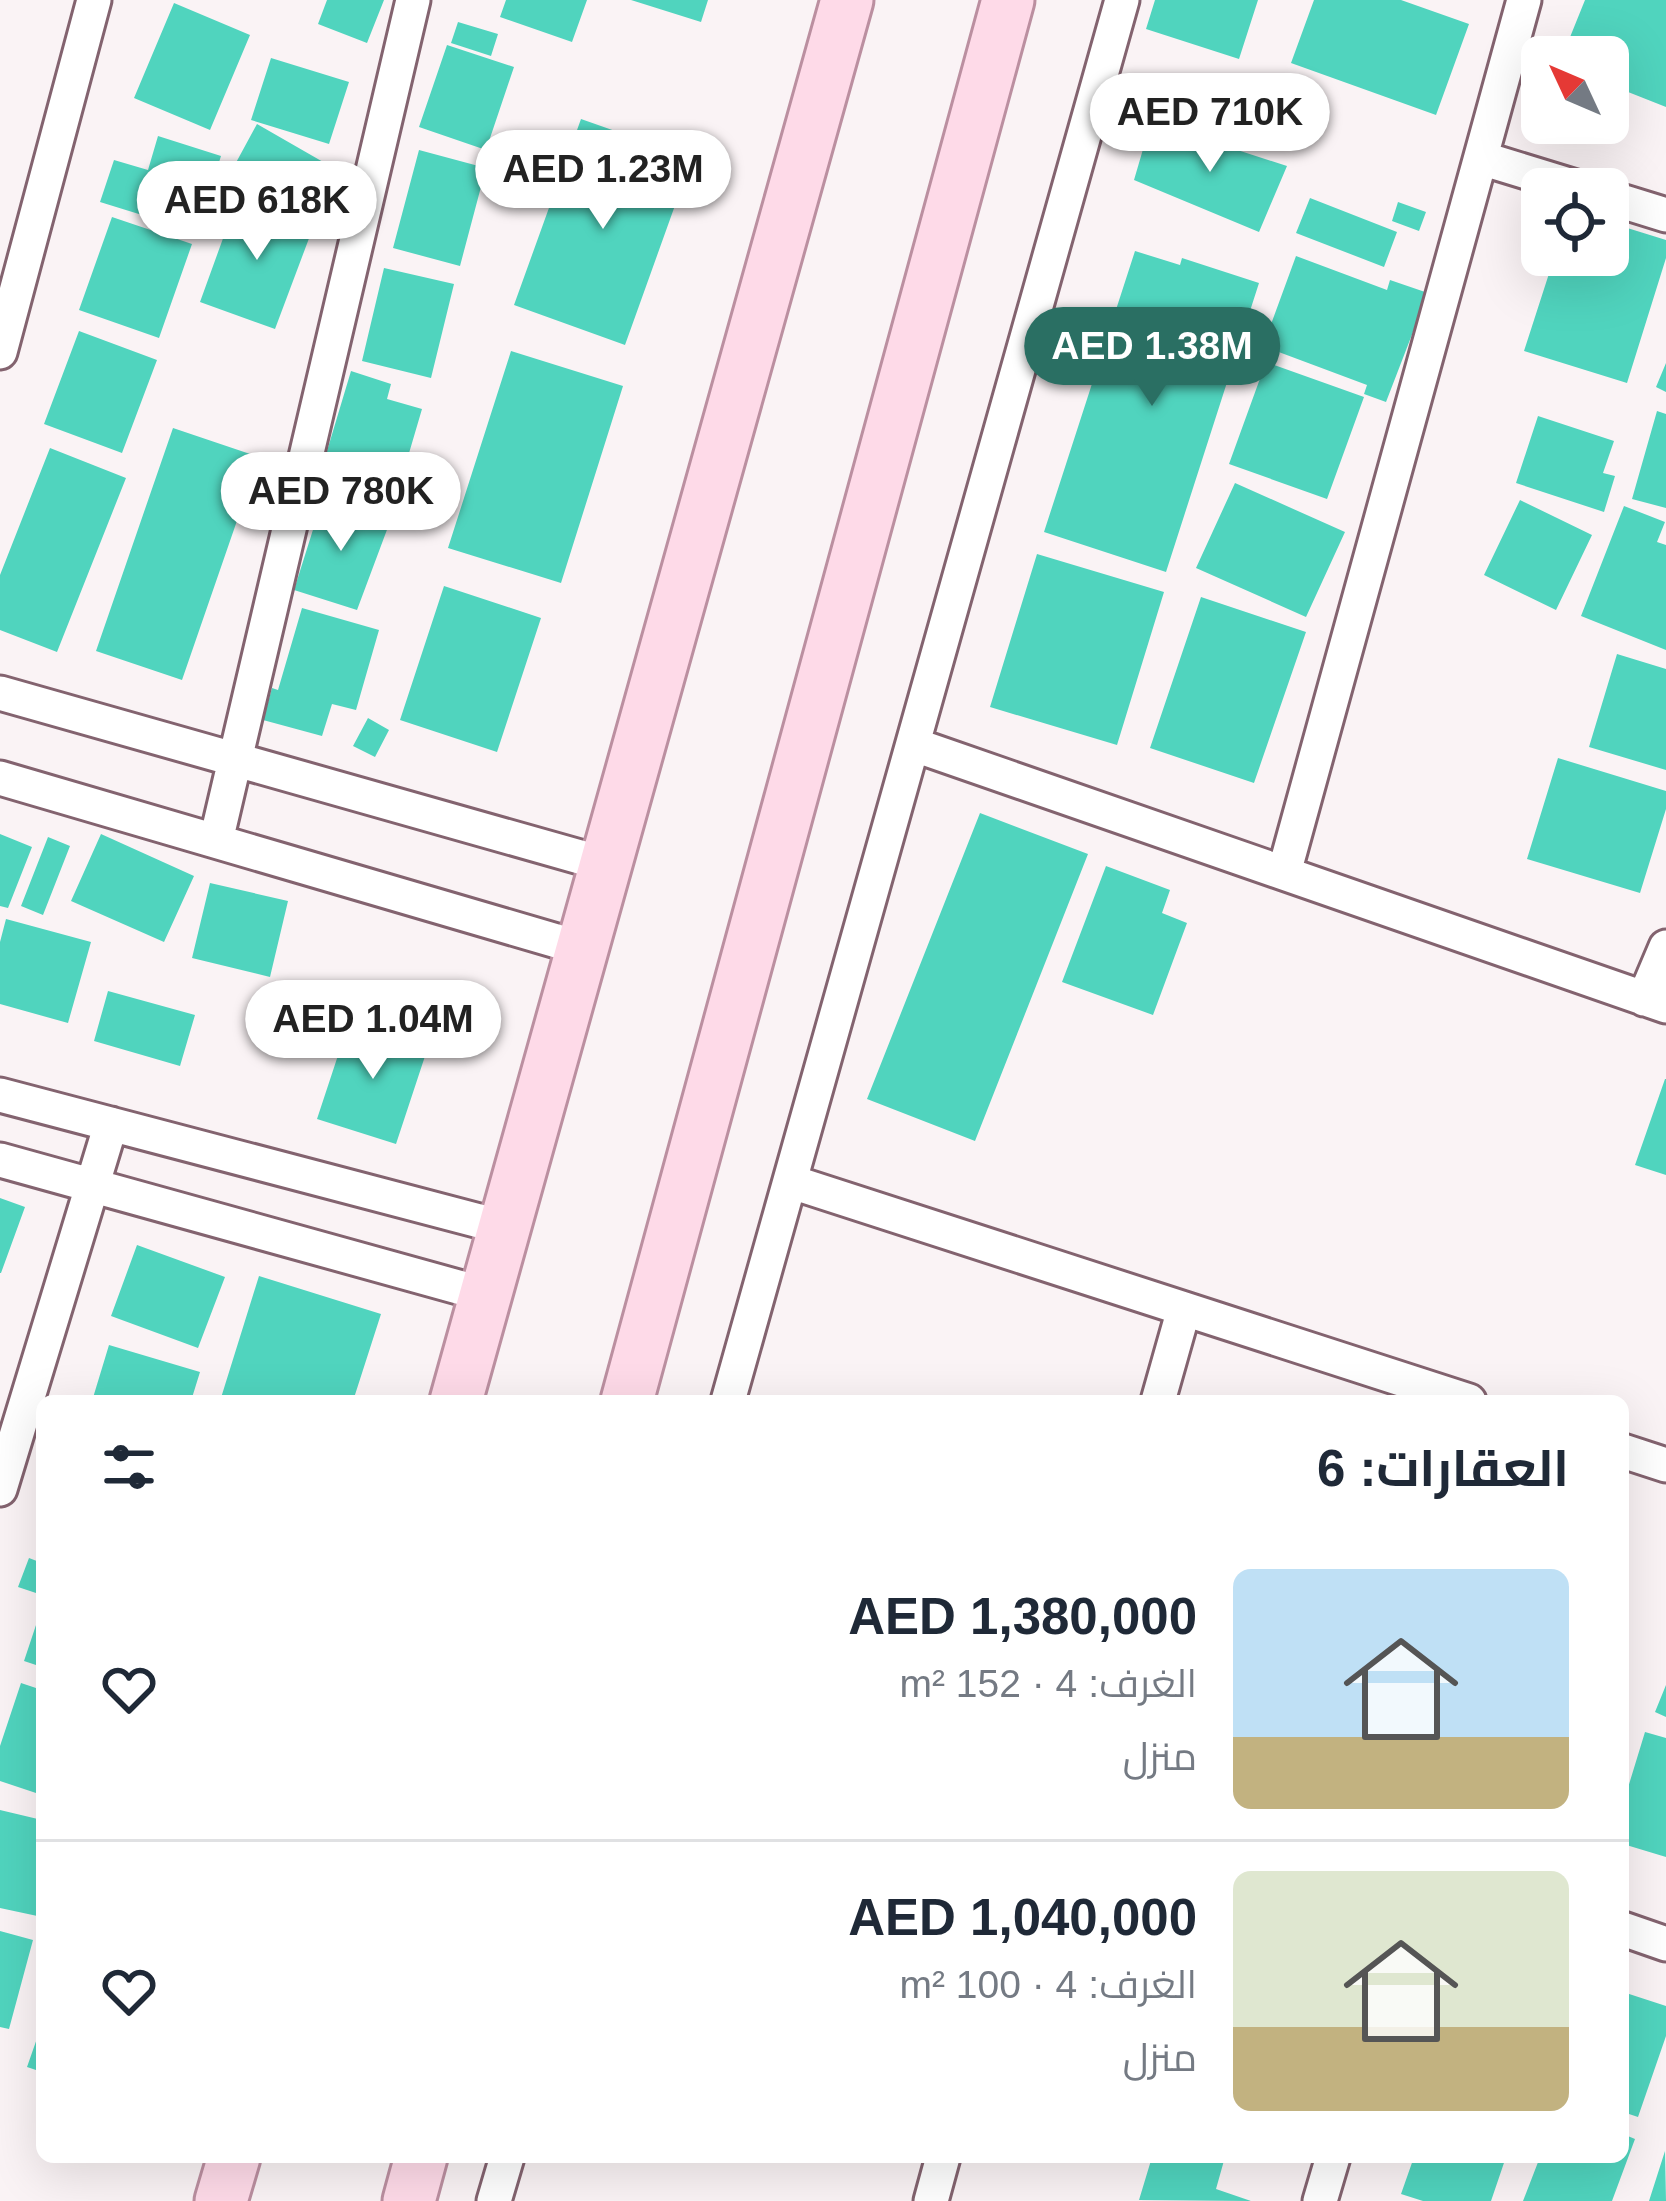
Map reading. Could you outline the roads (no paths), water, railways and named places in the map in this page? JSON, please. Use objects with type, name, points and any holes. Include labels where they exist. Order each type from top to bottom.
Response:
[{"type":"main road","points":[[458,1395],[848,0]]},
{"type":"main road","points":[[629,1395],[1008,0]]},
{"type":"main road","points":[[221,2201],[232,2163]]},
{"type":"main road","points":[[409,2201],[419,2163]]},
{"type":"street","points":[[0,352],[94,0]]},
{"type":"street","points":[[216,841],[413,0]]},
{"type":"street","points":[[730,1395],[1122,0]]},
{"type":"street","points":[[1284,873],[1524,0]]},
{"type":"street","points":[[1481,158],[1521,170]]},
{"type":"street","points":[[1629,204],[1666,215]]},
{"type":"street","points":[[0,692],[608,865]]},
{"type":"street","points":[[915,746],[1655,1002],[1666,946]]},
{"type":"street","points":[[0,778],[584,950]]},
{"type":"street","points":[[0,1095],[506,1228]]},
{"type":"street","points":[[0,1489],[110,1124]]},
{"type":"street","points":[[0,1160],[487,1295]]},
{"type":"street","points":[[792,1182],[1450,1395]]},
{"type":"street","points":[[1159,1395],[1184,1309]]},
{"type":"street","points":[[1629,1453],[1666,1465]]},
{"type":"street","points":[[1629,1931],[1666,1944]]},
{"type":"street","points":[[494,2201],[505,2163]]},
{"type":"street","points":[[931,2201],[942,2163]]},
{"type":"street","points":[[1320,2201],[1331,2163]]}]
